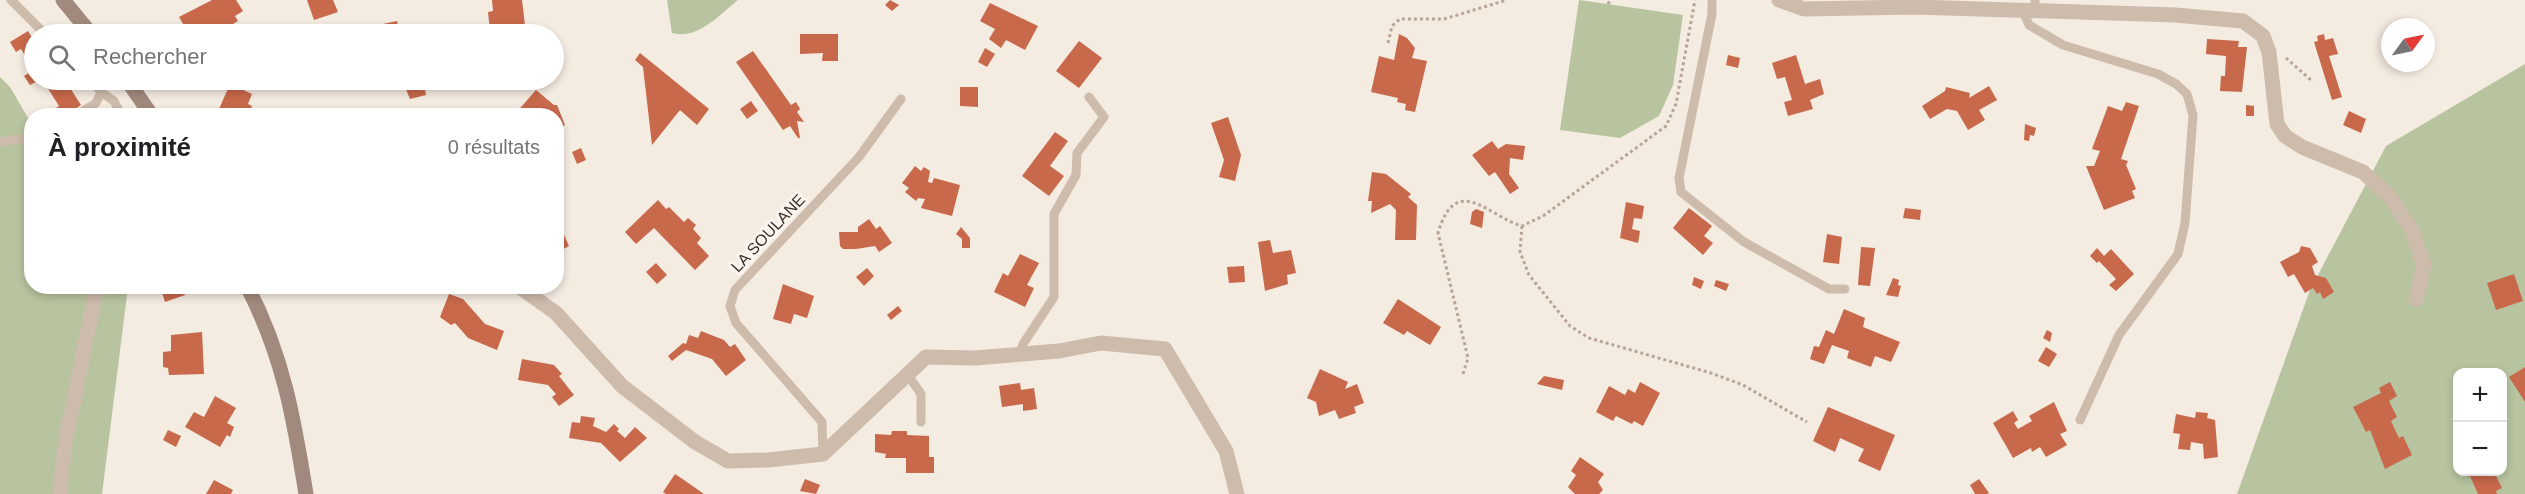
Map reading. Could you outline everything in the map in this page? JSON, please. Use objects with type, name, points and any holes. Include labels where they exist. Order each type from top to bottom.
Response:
[{"type":"main road","points":[[63,0],[83,24]]},
{"type":"main road","points":[[134,90],[146,108]]},
{"type":"main road","points":[[251,294],[274,346],[291,399],[306,494]]},
{"type":"street","points":[[1779,0],[1804,9],[1915,7],[2175,15],[2243,21],[2263,36],[2269,52],[2277,124],[2285,136],[2302,147],[2363,172],[2390,197],[2412,230],[2424,265],[2416,299]]},
{"type":"street","points":[[60,494],[65,442],[95,294]]},
{"type":"street","points":[[529,294],[556,313],[622,386],[695,442],[728,461],[768,460],[823,454],[926,357],[1059,351],[1101,343],[1165,349],[1226,451],[1237,494]]},
{"type":"lane","points":[[11,0],[35,24]]},
{"type":"lane","points":[[1712,0],[1712,14],[1679,178],[1681,192],[1744,242],[1829,289],[1845,289]]},
{"type":"lane","points":[[1804,9],[1817,0]]},
{"type":"lane","points":[[2035,0],[2035,6],[2023,11],[2029,25],[2062,45],[2158,74],[2176,84],[2187,94],[2193,115],[2184,223],[2178,254],[2119,335],[2080,420]]},
{"type":"lane","points":[[88,108],[96,103],[101,92],[114,101],[118,108]]},
{"type":"lane","points":[[1020,354],[1023,344],[1054,297],[1054,214],[1076,175],[1077,153],[1104,117],[1089,97]]},
{"type":"lane","name":"LA SOULANE","points":[[823,454],[822,422],[736,323],[730,306],[735,291],[859,158],[901,99]]},
{"type":"lane","points":[[0,142],[24,138]]},
{"type":"lane","points":[[908,375],[921,394],[921,422]]},
{"type":"path","points":[[1388,43],[1392,26],[1400,19],[1444,19],[1507,0]]},
{"type":"path","points":[[1463,374],[1468,358],[1438,233],[1443,216],[1459,203],[1472,201],[1486,206],[1509,222],[1522,226],[1543,216],[1666,126],[1677,104],[1695,0]]},
{"type":"path","points":[[1522,226],[1520,252],[1529,275],[1570,326],[1588,338],[1711,373],[1743,385],[1807,422]]},
{"type":"green space","points":[[667,0],[738,0],[708,25],[691,33],[682,34],[672,33]]},
{"type":"green space","points":[[1579,0],[1683,15],[1673,85],[1659,116],[1620,138],[1560,130]]},
{"type":"green space","points":[[2525,64],[2525,494],[2237,494],[2310,290],[2386,146]]},
{"type":"green space","points":[[0,77],[10,87],[24,111],[24,294],[127,294],[102,494],[0,494]]},
{"type":"building","points":[[212,0],[236,0],[243,11],[235,16],[238,21],[233,24],[183,24],[179,17]]},
{"type":"building","points":[[307,0],[333,0],[338,12],[314,20]]},
{"type":"building","points":[[492,0],[522,0],[525,24],[489,24],[488,12],[493,11]]},
{"type":"building","points":[[890,0],[899,5],[892,11],[885,5]]},
{"type":"building","points":[[990,3],[1038,26],[1025,50],[1006,40],[1001,48],[989,39],[995,29],[980,21]]},
{"type":"building","points":[[24,33],[24,54],[21,49],[16,52],[10,42]]},
{"type":"building","points":[[800,34],[838,34],[838,61],[822,61],[823,53],[800,54]]},
{"type":"building","points":[[1399,34],[1407,38],[1415,48],[1412,58],[1427,61],[1415,112],[1405,110],[1406,104],[1397,102],[1398,98],[1371,92],[1379,56],[1394,60]]},
{"type":"building","points":[[2324,34],[2325,40],[2333,38],[2338,54],[2329,56],[2342,97],[2332,100],[2314,42],[2318,41],[2317,36]]},
{"type":"building","points":[[2207,39],[2239,41],[2238,47],[2247,47],[2242,92],[2220,91],[2221,76],[2225,76],[2226,56],[2206,54]]},
{"type":"building","points":[[1079,41],[1102,58],[1079,88],[1056,71]]},
{"type":"building","points":[[985,48],[995,54],[987,67],[978,62]]},
{"type":"building","points":[[753,51],[791,105],[796,102],[800,109],[797,112],[804,122],[797,121],[800,138],[790,126],[783,130],[736,62]]},
{"type":"building","points":[[640,53],[709,109],[697,125],[680,110],[652,145],[643,67],[635,60]]},
{"type":"building","points":[[1728,55],[1740,58],[1738,68],[1726,65]]},
{"type":"building","points":[[1796,55],[1805,84],[1820,79],[1824,94],[1810,100],[1813,109],[1788,116],[1784,102],[1792,100],[1785,77],[1777,79],[1772,63]]},
{"type":"building","points":[[1989,86],[1997,100],[1979,110],[1985,120],[1968,130],[1957,111],[1947,109],[1930,119],[1922,106],[1945,91],[1946,87],[1970,93],[1969,98]]},
{"type":"building","points":[[960,87],[978,87],[978,107],[960,106]]},
{"type":"building","points":[[49,90],[71,90],[81,105],[77,108],[56,108],[59,106]]},
{"type":"building","points":[[227,90],[243,90],[252,94],[248,104],[252,106],[251,108],[219,108]]},
{"type":"building","points":[[406,90],[425,90],[426,95],[410,99]]},
{"type":"building","points":[[536,90],[558,108],[520,108]]},
{"type":"building","points":[[751,101],[758,111],[747,119],[740,109]]},
{"type":"building","points":[[2126,102],[2139,106],[2121,159],[2128,161],[2126,165],[2136,189],[2132,191],[2135,198],[2104,210],[2086,166],[2094,166],[2100,151],[2092,149],[2108,106],[2122,111]]},
{"type":"building","points":[[2246,105],[2254,106],[2254,116],[2246,116]]},
{"type":"building","points":[[2349,111],[2366,119],[2361,133],[2343,125]]},
{"type":"building","points":[[1228,117],[1241,155],[1235,181],[1219,177],[1224,160],[1211,123]]},
{"type":"building","points":[[2025,124],[2036,128],[2034,136],[2030,135],[2029,141],[2024,140]]},
{"type":"building","points":[[1055,132],[1068,141],[1050,166],[1064,176],[1049,196],[1022,176]]},
{"type":"building","points":[[1492,141],[1498,149],[1506,144],[1525,146],[1523,160],[1510,158],[1509,174],[1519,188],[1510,194],[1495,172],[1489,176],[1472,155]]},
{"type":"building","points":[[581,148],[586,160],[577,164],[572,152]]},
{"type":"building","points":[[915,166],[921,171],[924,167],[930,171],[928,182],[932,183],[934,178],[960,185],[952,216],[921,208],[925,199],[918,198],[916,201],[905,192],[909,188],[902,183]]},
{"type":"building","points":[[1372,172],[1386,174],[1411,194],[1408,197],[1417,205],[1416,240],[1395,240],[1396,210],[1390,204],[1371,213],[1372,201],[1368,201]]},
{"type":"building","points":[[658,200],[684,222],[688,218],[696,225],[693,229],[701,238],[697,243],[709,256],[695,270],[654,228],[636,244],[625,232]]},
{"type":"building","points":[[1626,202],[1644,206],[1642,219],[1634,218],[1632,229],[1640,231],[1638,243],[1620,238]]},
{"type":"building","points":[[1689,208],[1712,226],[1704,236],[1713,243],[1703,255],[1673,228]]},
{"type":"building","points":[[1905,208],[1921,210],[1920,220],[1903,218]]},
{"type":"building","points":[[1476,209],[1484,212],[1482,228],[1470,224],[1472,212]]},
{"type":"building","points":[[869,219],[876,229],[880,226],[892,243],[879,252],[875,246],[843,249],[840,246],[839,232],[858,232],[858,227]]},
{"type":"building","points":[[961,227],[970,238],[970,248],[962,248],[962,239],[956,234]]},
{"type":"building","points":[[1827,234],[1842,237],[1839,264],[1823,262]]},
{"type":"building","points":[[564,235],[569,246],[564,249]]},
{"type":"building","points":[[1270,240],[1273,253],[1291,250],[1296,273],[1287,275],[1288,284],[1265,291],[1258,242]]},
{"type":"building","points":[[2301,246],[2310,248],[2318,262],[2312,266],[2315,275],[2326,278],[2334,292],[2323,299],[2320,292],[2317,294],[2313,288],[2305,293],[2294,274],[2288,277],[2280,262],[2299,252]]},
{"type":"building","points":[[1861,247],[1875,248],[1870,286],[1858,285]]},
{"type":"building","points":[[2097,248],[2104,256],[2111,249],[2134,274],[2116,291],[2109,285],[2116,279],[2099,261],[2097,263],[2090,256]]},
{"type":"building","points":[[1020,254],[1039,263],[1027,285],[1034,288],[1025,307],[994,292],[1003,273],[1008,276]]},
{"type":"building","points":[[656,263],[667,275],[657,284],[646,272]]},
{"type":"building","points":[[1244,266],[1245,282],[1229,283],[1227,267]]},
{"type":"building","points":[[867,268],[874,276],[864,286],[856,277]]},
{"type":"building","points":[[2514,274],[2523,301],[2496,310],[2487,283]]},
{"type":"building","points":[[1694,277],[1704,281],[1701,289],[1692,285]]},
{"type":"building","points":[[1893,278],[1899,280],[1898,285],[1901,286],[1898,297],[1886,295]]},
{"type":"building","points":[[1716,280],[1729,284],[1726,291],[1714,286]]},
{"type":"building","points":[[783,284],[814,296],[807,318],[794,314],[791,324],[773,319]]},
{"type":"building","points":[[162,294],[185,295],[165,302]]},
{"type":"building","points":[[449,294],[463,299],[485,324],[504,331],[497,350],[468,338],[455,323],[451,325],[440,317]]},
{"type":"building","points":[[1398,299],[1441,327],[1430,345],[1407,331],[1404,335],[1383,323]]},
{"type":"building","points":[[898,306],[902,311],[891,320],[887,315]]},
{"type":"building","points":[[1844,309],[1865,318],[1863,327],[1900,342],[1891,362],[1875,356],[1871,367],[1847,358],[1849,351],[1832,345],[1824,364],[1810,359],[1814,346],[1819,347],[1826,330],[1834,334]]},
{"type":"building","points":[[2047,330],[2052,333],[2050,342],[2043,338]]},
{"type":"building","points":[[701,331],[724,340],[730,347],[735,344],[746,360],[726,376],[712,359],[686,350],[672,361],[668,356],[683,343],[686,344],[689,335],[698,338]]},
{"type":"building","points":[[202,332],[204,374],[169,375],[168,368],[163,367],[163,352],[171,351],[171,335]]},
{"type":"building","points":[[2046,347],[2057,354],[2049,367],[2038,361]]},
{"type":"building","points":[[522,359],[554,365],[562,374],[559,376],[574,395],[559,406],[552,397],[556,394],[548,385],[518,380]]},
{"type":"building","points":[[2525,367],[2525,402],[2509,377]]},
{"type":"building","points":[[1320,369],[1348,382],[1345,389],[1357,384],[1364,403],[1354,407],[1356,413],[1339,419],[1335,410],[1319,416],[1316,402],[1307,398]]},
{"type":"building","points":[[1544,376],[1564,380],[1562,390],[1537,384]]},
{"type":"building","points":[[1640,382],[1660,393],[1643,426],[1634,421],[1632,424],[1616,416],[1613,421],[1596,412],[1609,386],[1625,395],[1628,389],[1635,393]]},
{"type":"building","points":[[2390,382],[2397,396],[2389,401],[2397,417],[2391,421],[2399,438],[2403,436],[2412,455],[2385,469],[2370,430],[2366,432],[2353,407],[2381,393],[2379,388]]},
{"type":"building","points":[[1020,383],[1021,390],[1034,388],[1037,409],[1023,411],[1023,404],[1002,407],[999,386]]},
{"type":"building","points":[[215,396],[236,408],[227,423],[234,427],[230,437],[227,435],[220,447],[185,427],[194,412],[204,417]]},
{"type":"building","points":[[2054,402],[2067,431],[2060,434],[2067,445],[2046,457],[2040,447],[2032,452],[2031,448],[2013,458],[1993,423],[2013,411],[2018,420],[2014,423],[2018,429],[2032,421],[2029,416]]},
{"type":"building","points":[[1828,407],[1895,435],[1880,471],[1858,461],[1864,449],[1840,438],[1835,452],[1813,441]]},
{"type":"building","points":[[2196,412],[2208,413],[2207,418],[2215,420],[2218,457],[2204,459],[2203,444],[2191,442],[2190,450],[2178,449],[2180,434],[2173,433],[2176,414],[2195,418]]},
{"type":"building","points":[[581,416],[595,418],[593,426],[606,432],[614,424],[619,429],[617,431],[625,438],[635,427],[647,438],[620,462],[601,443],[569,438],[572,422],[580,423]]},
{"type":"building","points":[[168,430],[181,436],[176,447],[163,440]]},
{"type":"building","points":[[892,431],[907,431],[907,435],[929,436],[929,457],[934,457],[934,473],[906,473],[906,458],[885,458],[886,454],[875,452],[875,434],[891,435]]},
{"type":"building","points":[[1580,457],[1604,474],[1598,482],[1603,490],[1599,494],[1575,494],[1568,487],[1576,475],[1571,471]]},
{"type":"building","points":[[675,474],[704,494],[666,494],[663,492]]},
{"type":"building","points":[[2470,476],[2496,476],[2502,488],[2496,491],[2497,494],[2478,494]]},
{"type":"building","points":[[805,479],[820,485],[816,494],[800,491]]},
{"type":"building","points":[[1979,479],[1989,493],[1975,494],[1970,485]]},
{"type":"building","points":[[214,480],[233,490],[231,494],[206,494]]}]
